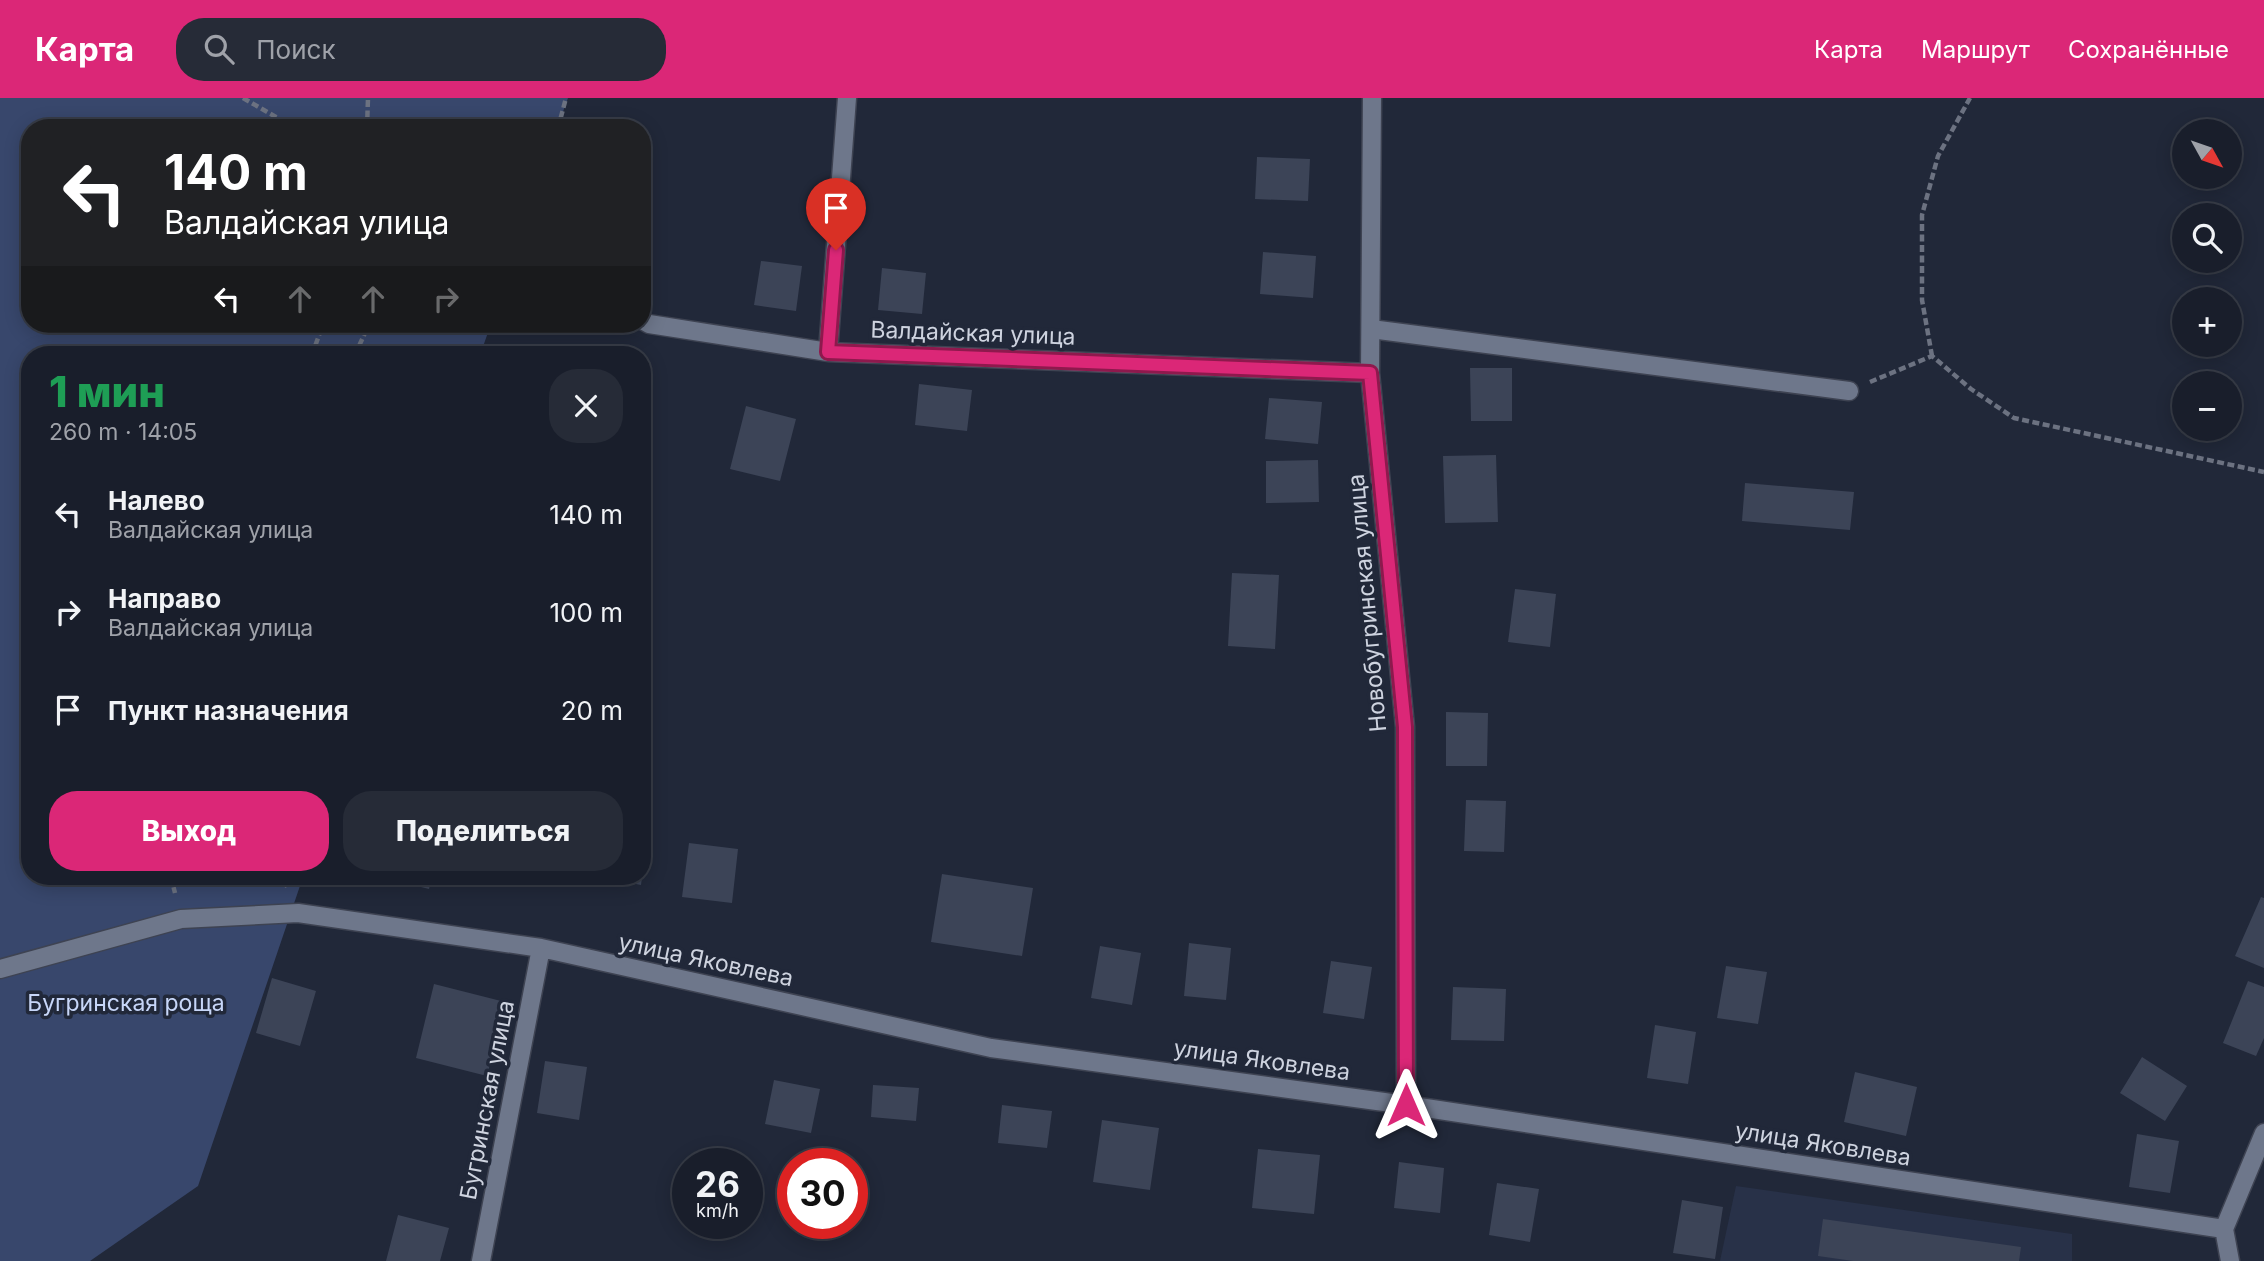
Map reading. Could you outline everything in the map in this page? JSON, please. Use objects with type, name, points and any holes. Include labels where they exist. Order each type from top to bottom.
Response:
[{"type":"street","points":[[828,352],[847,98]]},
{"type":"street","name":"Новобугринская улица","points":[[1372,98],[1370,373],[1405,727],[1406,1105]]},
{"type":"street","name":"Валдайская улица","points":[[651,324],[828,352],[1370,373]]},
{"type":"street","points":[[1371,329],[1849,391]]},
{"type":"street","name":"улица Яковлева","points":[[0,969],[181,919],[299,913],[541,948],[991,1048],[1406,1105],[2224,1229]]},
{"type":"street","name":"Бугринская улица","points":[[481,1261],[541,948]]},
{"type":"street","points":[[2230,1261],[2224,1229],[2264,1133]]},
{"type":"path","points":[[243,98],[279,119]]},
{"type":"path","points":[[367,119],[368,98]]},
{"type":"path","points":[[560,119],[566,98]]},
{"type":"path","points":[[1970,98],[1938,156],[1922,215],[1922,300],[1932,356],[1971,389],[2014,418],[2264,472]]},
{"type":"path","points":[[1849,391],[1932,356]]},
{"type":"shaded area","points":[[1736,1186],[2072,1234],[2072,1261],[1720,1261]]},
{"type":"green space","name":"Бугринская роща","points":[[0,98],[568,98],[560,119],[21,119],[21,333],[488,333],[483,346],[21,346],[21,885],[300,885],[198,1186],[90,1261],[0,1261]]},
{"type":"building","points":[[1257,157],[1310,159],[1308,201],[1255,199]]},
{"type":"building","points":[[1263,252],[1316,256],[1313,298],[1260,294]]},
{"type":"building","points":[[761,261],[802,266],[796,311],[754,305]]},
{"type":"building","points":[[882,268],[926,273],[922,314],[878,310]]},
{"type":"building","points":[[1470,368],[1512,368],[1512,421],[1471,421]]},
{"type":"building","points":[[919,384],[972,390],[967,431],[915,425]]},
{"type":"building","points":[[1269,398],[1322,402],[1318,444],[1265,439]]},
{"type":"building","points":[[746,406],[796,419],[780,481],[730,469]]},
{"type":"building","points":[[1496,455],[1498,522],[1445,523],[1443,456]]},
{"type":"building","points":[[1318,460],[1319,502],[1266,503],[1266,461]]},
{"type":"building","points":[[1745,483],[1854,492],[1850,530],[1742,521]]},
{"type":"building","points":[[1232,573],[1279,575],[1275,649],[1228,646]]},
{"type":"building","points":[[1515,589],[1556,594],[1550,647],[1508,642]]},
{"type":"building","points":[[1446,712],[1488,713],[1487,766],[1446,766]]},
{"type":"building","points":[[1466,800],[1506,801],[1504,852],[1464,851]]},
{"type":"building","points":[[689,843],[738,849],[732,903],[682,897]]},
{"type":"building","points":[[942,874],[1033,888],[1022,956],[931,942]]},
{"type":"building","points":[[413,885],[430,885],[429,889]]},
{"type":"building","points":[[2261,897],[2264,898],[2264,968],[2235,956]]},
{"type":"building","points":[[1189,943],[1231,948],[1226,1000],[1184,996]]},
{"type":"building","points":[[1100,946],[1141,953],[1132,1005],[1091,998]]},
{"type":"building","points":[[1331,961],[1372,967],[1364,1019],[1323,1013]]},
{"type":"building","points":[[1726,966],[1767,972],[1758,1024],[1717,1018]]},
{"type":"building","points":[[272,978],[316,991],[300,1046],[256,1033]]},
{"type":"building","points":[[2248,981],[2264,987],[2264,1038],[2256,1056],[2223,1043]]},
{"type":"building","points":[[434,984],[505,1002],[487,1076],[416,1058]]},
{"type":"building","points":[[1453,987],[1506,989],[1504,1041],[1451,1040]]},
{"type":"building","points":[[1655,1025],[1696,1032],[1688,1084],[1647,1078]]},
{"type":"building","points":[[2142,1057],[2187,1086],[2165,1121],[2120,1093]]},
{"type":"building","points":[[545,1061],[587,1067],[579,1120],[537,1113]]},
{"type":"building","points":[[1855,1072],[1917,1087],[1906,1136],[1844,1122]]},
{"type":"building","points":[[774,1080],[820,1089],[811,1133],[765,1124]]},
{"type":"building","points":[[873,1085],[919,1088],[916,1121],[871,1117]]},
{"type":"building","points":[[1002,1105],[1052,1111],[1047,1148],[998,1143]]},
{"type":"building","points":[[1102,1120],[1159,1128],[1150,1190],[1093,1182]]},
{"type":"building","points":[[2137,1134],[2179,1141],[2170,1193],[2129,1187]]},
{"type":"building","points":[[1258,1149],[1320,1155],[1314,1214],[1252,1208]]},
{"type":"building","points":[[1399,1162],[1444,1168],[1440,1213],[1394,1208]]},
{"type":"building","points":[[1497,1183],[1539,1189],[1530,1242],[1489,1235]]},
{"type":"building","points":[[1682,1200],[1723,1207],[1715,1259],[1673,1253]]},
{"type":"building","points":[[398,1215],[449,1228],[440,1261],[386,1261]]},
{"type":"building","points":[[1823,1219],[2021,1247],[2019,1261],[1853,1261],[1818,1256]]},
{"type":"route","points":[[836,250],[828,352],[1370,373],[1405,727],[1406,1105]]}]
